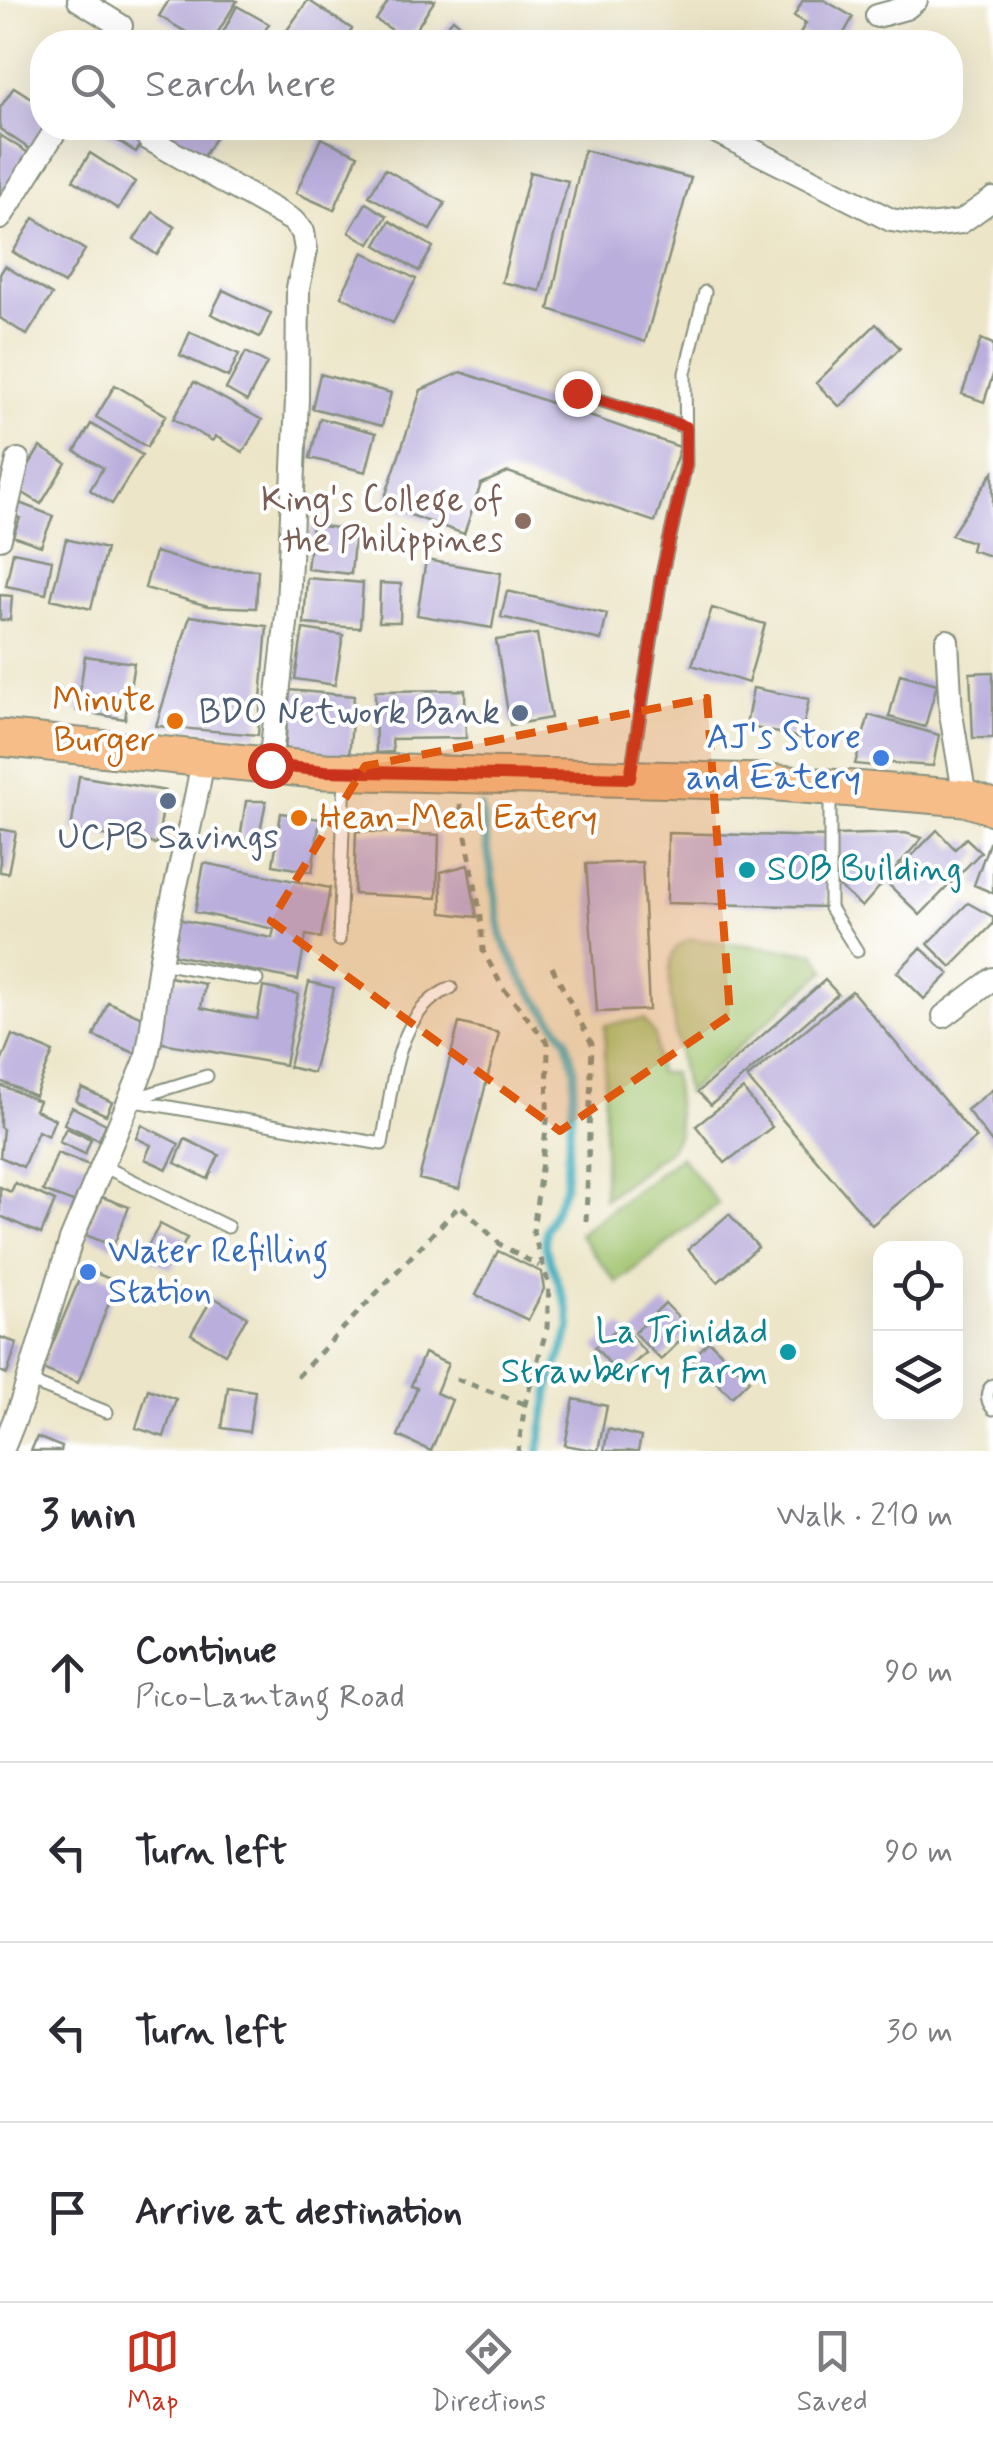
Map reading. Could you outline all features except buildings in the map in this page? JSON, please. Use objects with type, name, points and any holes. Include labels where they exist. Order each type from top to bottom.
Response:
[{"type":"main road","points":[[0,738],[345,772],[830,787],[979,803]]},
{"type":"street","points":[[80,0],[122,26],[119,30]]},
{"type":"street","points":[[877,16],[906,8],[916,0]]},
{"type":"street","points":[[0,218],[50,140]]},
{"type":"street","points":[[151,140],[292,220],[303,232],[306,250],[298,288],[298,399],[288,606],[270,765]]},
{"type":"street","points":[[733,140],[891,220],[929,226],[962,222],[993,199]]},
{"type":"street","points":[[0,538],[18,460]]},
{"type":"street","points":[[947,641],[950,714],[979,803]]},
{"type":"street","points":[[2,1451],[71,1240],[152,1038],[160,963],[203,759]]},
{"type":"street","points":[[944,1016],[993,979]]},
{"type":"lane","points":[[630,778],[661,578],[686,465],[685,372],[705,292]]},
{"type":"lane","points":[[577,393],[686,427]]},
{"type":"lane","points":[[338,940],[345,772]]},
{"type":"lane","points":[[830,787],[830,908],[856,951]]},
{"type":"lane","points":[[160,963],[257,980]]},
{"type":"lane","points":[[128,1100],[382,1144],[410,1022],[432,996],[451,988]]},
{"type":"lane","points":[[128,1100],[207,1076]]},
{"type":"lane","points":[[103,1166],[228,1227]]},
{"type":"lane","points":[[28,1381],[107,1412]]},
{"type":"lane","points":[[993,1384],[988,1395],[993,1409]]},
{"type":"path","points":[[468,775],[483,951],[503,988],[548,1042],[547,1120],[532,1232],[549,1284],[547,1328],[525,1404],[518,1451]]},
{"type":"path","points":[[552,966],[592,1044],[586,1224]]},
{"type":"path","points":[[296,1377],[460,1206],[501,1245],[542,1267]]},
{"type":"path","points":[[456,1379],[525,1404]]},
{"type":"highlighted area","points":[[707,698],[730,1015],[560,1131],[271,921],[365,766]]},
{"type":"green space","points":[[691,939],[815,953],[826,970],[686,1093],[674,1022],[670,966],[676,948]]},
{"type":"green space","points":[[644,1019],[655,1036],[658,1073],[673,1073],[679,1133],[669,1150],[604,1199],[605,1025]]},
{"type":"green space","points":[[681,1156],[718,1204],[617,1283],[579,1234]]},
{"type":"waterway","points":[[481,807],[502,939],[524,982],[566,1038],[575,1071],[565,1187],[546,1230],[545,1246],[569,1312],[570,1329],[549,1391],[539,1451]]},
{"type":"place","name":"King's College of the Philippines","points":[[523,521]]},
{"type":"place","name":"BDO Network Bank","points":[[520,713]]},
{"type":"place","name":"Minute Burger","points":[[175,721]]},
{"type":"place","name":"AJ's Store and Eatery","points":[[881,758]]},
{"type":"place","name":"UCPB Savings","points":[[168,801]]},
{"type":"place","name":"Hean-Meal Eatery","points":[[299,818]]},
{"type":"place","name":"SOB Building","points":[[747,870]]},
{"type":"place","name":"Water Refilling Station","points":[[88,1272]]},
{"type":"place","name":"La Trinidad Strawberry Farm","points":[[788,1352]]},
{"type":"route","points":[[270,765],[325,771],[630,778],[661,578],[686,465],[686,427],[577,393]]}]
